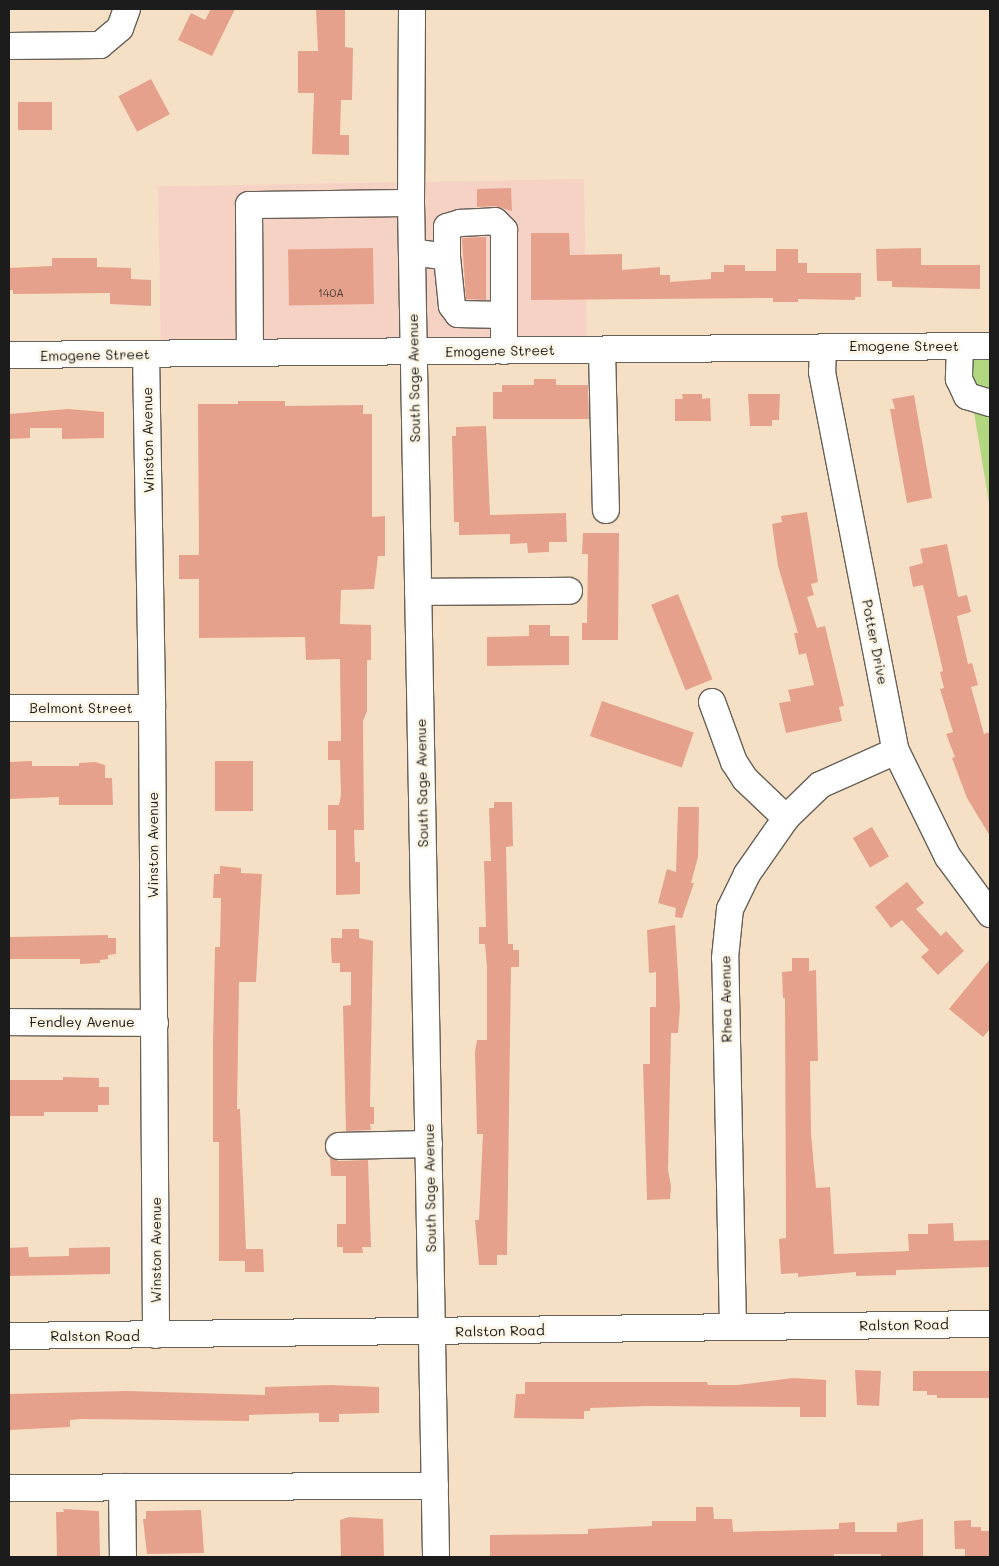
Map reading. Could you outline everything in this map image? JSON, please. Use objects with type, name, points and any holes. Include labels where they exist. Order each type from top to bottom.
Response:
[{"type":"street","name":"South Sage Avenue","points":[[412,9],[411,203],[430,1144],[436,1557]]},
{"type":"street","points":[[9,46],[100,45],[124,18]]},
{"type":"street","points":[[250,353],[249,205],[411,203]]},
{"type":"street","points":[[504,315],[458,314],[452,306],[446,227],[495,221],[504,230],[504,315],[504,351]]},
{"type":"street","points":[[412,252],[447,257]]},
{"type":"street","name":"Emogene Street","points":[[9,355],[414,353],[823,346],[990,346]]},
{"type":"street","name":"Potter Drive","points":[[823,346],[822,372],[896,751],[948,857],[990,914]]},
{"type":"street","points":[[960,346],[959,379],[967,396],[990,403]]},
{"type":"street","points":[[602,350],[606,510]]},
{"type":"street","name":"Winston Avenue","points":[[146,354],[152,708],[156,1336]]},
{"type":"street","points":[[418,592],[569,591]]},
{"type":"street","points":[[712,702],[734,762],[745,779],[786,818]]},
{"type":"street","name":"Belmont Street","points":[[9,708],[152,708]]},
{"type":"street","name":"Rhea Avenue","points":[[732,1327],[725,958],[730,909],[747,874],[786,818],[820,785],[896,751]]},
{"type":"street","name":"Fendley Avenue","points":[[9,1022],[154,1023]]},
{"type":"street","points":[[339,1146],[430,1144]]},
{"type":"street","name":"Ralston Road","points":[[9,1336],[156,1336],[990,1324]]},
{"type":"street","points":[[9,1488],[435,1486]]},
{"type":"street","points":[[122,1487],[123,1557]]},
{"type":"shaded area","points":[[584,179],[587,343],[161,350],[158,186]]},
{"type":"green space","points":[[963,346],[990,346],[990,509]]},
{"type":"building","points":[[211,9],[235,9],[212,56],[178,40],[191,13],[205,20]]},
{"type":"building","points":[[316,9],[345,9],[345,47],[353,48],[352,100],[341,100],[340,135],[349,135],[349,155],[312,154],[314,93],[298,93],[298,51],[318,51]]},
{"type":"building","points":[[151,79],[170,114],[137,132],[118,96]]},
{"type":"building","points":[[18,102],[52,102],[52,130],[18,130]]},
{"type":"building","points":[[511,188],[512,211],[495,206],[477,207],[477,189]]},
{"type":"building","points":[[531,233],[569,233],[570,255],[622,254],[622,270],[660,267],[660,275],[670,275],[670,282],[711,279],[711,272],[724,272],[724,265],[745,265],[745,271],[776,271],[776,249],[798,249],[798,263],[807,263],[807,273],[861,273],[861,297],[855,297],[855,300],[798,299],[798,302],[773,302],[773,298],[531,300]]},
{"type":"building","points":[[486,237],[486,300],[466,299],[462,238]]},
{"type":"building","points":[[373,248],[374,304],[289,305],[288,249]]},
{"type":"building","points":[[921,248],[921,265],[980,265],[980,289],[892,287],[892,281],[877,281],[876,249]]},
{"type":"building","points":[[52,258],[97,258],[97,267],[131,268],[131,279],[151,280],[151,306],[110,304],[110,293],[13,294],[13,290],[9,290],[9,268],[52,266]]},
{"type":"building","points":[[534,379],[556,379],[556,385],[588,385],[589,419],[493,419],[493,392],[502,392],[502,385],[534,385]]},
{"type":"building","points":[[682,394],[702,394],[702,399],[710,398],[711,421],[675,421],[675,399],[683,399]]},
{"type":"building","points":[[748,394],[780,394],[779,420],[772,420],[772,426],[750,426]]},
{"type":"building","points":[[914,395],[932,498],[907,503],[890,409],[895,409],[892,399]]},
{"type":"building","points":[[238,401],[285,401],[285,406],[363,405],[363,414],[372,414],[372,517],[385,516],[385,556],[378,556],[374,589],[341,590],[340,624],[371,625],[371,660],[367,660],[367,711],[363,721],[364,830],[354,830],[355,862],[360,862],[360,894],[336,895],[336,830],[328,830],[328,805],[339,805],[341,795],[340,760],[328,760],[328,741],[341,741],[340,659],[306,660],[305,637],[199,638],[199,579],[179,579],[179,555],[199,555],[198,404],[238,404]]},
{"type":"building","points":[[68,409],[104,412],[104,438],[62,439],[62,428],[30,428],[30,438],[9,439],[9,414]]},
{"type":"building","points":[[486,426],[490,515],[566,513],[567,542],[549,542],[549,552],[528,553],[527,543],[510,544],[510,534],[459,535],[459,522],[454,522],[452,436],[456,436],[456,427]]},
{"type":"building","points":[[807,512],[818,582],[811,584],[814,595],[807,597],[817,628],[825,626],[844,706],[839,707],[842,721],[786,733],[779,703],[791,701],[788,690],[814,685],[806,653],[799,655],[794,633],[798,633],[778,566],[772,524],[782,522],[781,516]]},
{"type":"building","points":[[583,533],[619,533],[618,640],[582,640],[582,623],[587,623],[588,554],[582,554]]},
{"type":"building","points":[[947,544],[958,597],[967,595],[971,612],[957,616],[968,664],[972,663],[978,685],[971,687],[984,734],[990,732],[990,836],[967,798],[952,758],[955,757],[946,734],[953,732],[940,689],[944,688],[940,672],[943,671],[923,585],[913,587],[909,567],[923,563],[920,549]]},
{"type":"building","points":[[678,594],[712,679],[686,690],[651,605]]},
{"type":"building","points":[[529,625],[550,625],[550,636],[569,636],[569,665],[487,666],[487,637],[529,636]]},
{"type":"building","points":[[602,701],[694,733],[682,768],[590,736]]},
{"type":"building","points":[[32,761],[32,766],[79,766],[79,763],[95,762],[105,765],[105,778],[112,778],[113,805],[59,805],[59,797],[9,799],[9,762]]},
{"type":"building","points":[[215,761],[253,761],[253,811],[215,811]]},
{"type":"building","points":[[494,802],[512,802],[513,846],[506,847],[508,944],[513,944],[513,950],[519,950],[519,967],[511,967],[507,1255],[497,1255],[497,1265],[479,1265],[475,1220],[479,1220],[483,1134],[477,1134],[475,1052],[477,1040],[487,1040],[487,967],[485,944],[479,944],[479,927],[486,927],[484,861],[491,861],[489,808],[494,808]]},
{"type":"building","points":[[678,807],[699,807],[698,857],[691,883],[694,883],[682,918],[675,917],[676,908],[658,903],[667,869],[676,872]]},
{"type":"building","points":[[872,827],[889,856],[870,867],[853,838]]},
{"type":"building","points":[[220,866],[241,868],[241,873],[262,874],[256,982],[239,982],[237,1109],[240,1109],[246,1249],[263,1249],[264,1272],[245,1272],[245,1261],[219,1261],[219,1142],[213,1142],[213,1043],[215,947],[220,947],[221,898],[213,898],[214,874],[220,874]]},
{"type":"building","points":[[907,882],[924,903],[916,909],[941,936],[946,931],[964,951],[938,975],[921,957],[929,950],[902,920],[891,928],[875,907]]},
{"type":"building","points":[[675,925],[680,1007],[678,1033],[671,1033],[668,1170],[671,1186],[670,1199],[647,1200],[643,1064],[650,1064],[650,1007],[656,1007],[656,972],[649,973],[647,930]]},
{"type":"building","points":[[342,929],[359,929],[359,938],[373,941],[370,1107],[374,1107],[374,1124],[370,1124],[371,1130],[346,1131],[343,1006],[351,1005],[351,972],[340,972],[340,963],[332,963],[331,950],[331,938],[342,938]]},
{"type":"building","points":[[108,935],[108,938],[116,938],[116,954],[108,955],[108,959],[100,960],[100,963],[80,964],[80,959],[9,959],[9,937]]},
{"type":"building","points":[[792,958],[809,958],[809,971],[816,970],[818,1061],[810,1061],[811,1134],[816,1188],[830,1187],[834,1254],[909,1251],[908,1234],[928,1234],[928,1224],[953,1223],[954,1241],[990,1240],[990,1267],[896,1270],[896,1275],[856,1276],[856,1272],[798,1277],[798,1273],[781,1274],[779,1239],[786,1238],[785,998],[783,998],[782,972],[792,971]]},
{"type":"building","points":[[990,959],[990,1029],[983,1037],[949,1009]]},
{"type":"building","points":[[63,1077],[99,1078],[99,1087],[109,1087],[109,1105],[98,1105],[98,1112],[44,1112],[44,1116],[9,1116],[9,1080],[63,1080]]},
{"type":"building","points":[[330,1158],[339,1161],[368,1160],[371,1247],[362,1247],[363,1253],[343,1253],[343,1247],[337,1247],[337,1224],[346,1224],[346,1176],[331,1176]]},
{"type":"building","points":[[28,1247],[29,1257],[69,1256],[69,1248],[110,1247],[110,1274],[9,1276],[9,1248]]},
{"type":"building","points":[[855,1370],[881,1371],[879,1406],[857,1405]]},
{"type":"building","points":[[913,1371],[990,1371],[990,1398],[937,1398],[937,1395],[927,1395],[927,1391],[913,1391]]},
{"type":"building","points":[[793,1378],[826,1380],[826,1417],[800,1417],[800,1407],[647,1406],[590,1408],[590,1411],[584,1411],[584,1419],[514,1418],[516,1394],[525,1394],[525,1382],[707,1382],[708,1385],[738,1385]]},
{"type":"building","points":[[332,1385],[379,1387],[379,1413],[339,1414],[339,1422],[319,1422],[319,1413],[249,1415],[249,1421],[81,1419],[70,1420],[70,1427],[9,1430],[9,1394],[126,1391],[265,1395],[265,1387]]},
{"type":"building","points":[[696,1507],[713,1507],[714,1519],[732,1519],[733,1532],[839,1529],[839,1523],[855,1522],[855,1532],[897,1532],[897,1523],[923,1519],[923,1557],[881,1557],[881,1554],[834,1554],[834,1557],[490,1557],[490,1535],[588,1534],[588,1529],[652,1526],[652,1521],[696,1521]]},
{"type":"building","points":[[63,1509],[99,1511],[100,1557],[57,1557],[56,1512],[64,1512]]},
{"type":"building","points":[[201,1510],[204,1553],[147,1554],[143,1519],[146,1519],[146,1511]]},
{"type":"building","points":[[349,1517],[383,1519],[384,1557],[341,1557],[340,1520]]},
{"type":"building","points":[[971,1520],[971,1527],[981,1527],[981,1531],[990,1531],[990,1557],[965,1557],[965,1549],[955,1549],[954,1521]]}]
